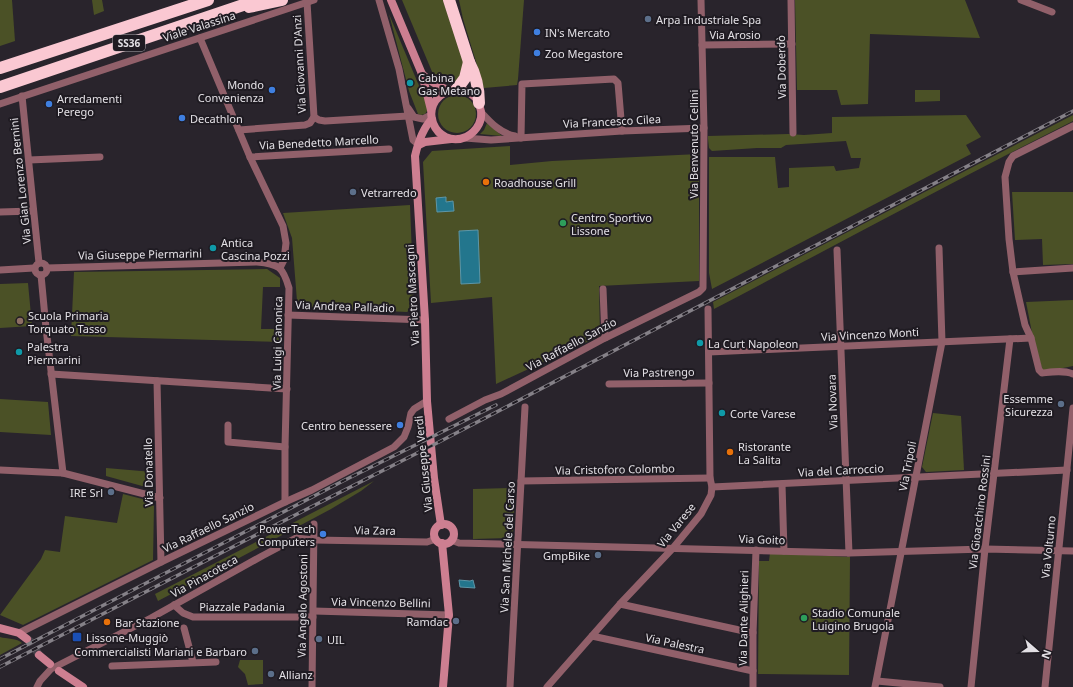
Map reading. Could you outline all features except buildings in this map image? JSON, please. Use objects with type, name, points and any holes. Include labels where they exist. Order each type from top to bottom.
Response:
[{"type":"highway","points":[[176,11],[187,0]]},
{"type":"highway","name":"SS36","points":[[0,68],[208,0]]},
{"type":"highway","name":"SS36","points":[[0,87],[258,0]]},
{"type":"highway","points":[[215,14],[282,0]]},
{"type":"highway","points":[[449,0],[469,62],[474,71],[478,84],[480,108]]},
{"type":"highway","points":[[454,90],[465,78],[469,62]]},
{"type":"street","points":[[379,0],[399,69],[414,140],[419,144],[451,138]]},
{"type":"street","points":[[391,0],[422,74],[434,126],[444,136],[451,138],[465,138],[474,132],[480,123],[480,108],[475,98],[464,90],[454,90],[428,80],[422,74]]},
{"type":"street","name":"Via Benvenuto Cellini","points":[[701,0],[704,128],[703,288]]},
{"type":"street","name":"Via Doberdò","points":[[791,0],[793,133]]},
{"type":"street","points":[[1021,0],[1052,12]]},
{"type":"street","name":"Viale Valassina","points":[[0,104],[311,1]]},
{"type":"street","name":"Via Giovanni D'Anzi","points":[[239,130],[305,125],[310,123],[314,117],[311,1]]},
{"type":"street","points":[[200,38],[250,157],[283,226],[286,243],[284,260],[280,268]]},
{"type":"street","name":"Via Arosio","points":[[702,45],[792,44]]},
{"type":"street","points":[[521,138],[522,84],[614,79],[618,83],[622,131]]},
{"type":"street","name":"Via Pietro Mascagni","points":[[427,401],[425,320],[415,156],[420,138],[432,115],[434,103],[438,97],[444,93],[454,90]]},
{"type":"street","name":"Via Gian Lorenzo Bernini","points":[[22,96],[29,160],[37,265]]},
{"type":"street","points":[[407,106],[414,117],[423,119],[432,115]]},
{"type":"street","name":"Via Francesco Cilea","points":[[480,108],[493,126],[508,135],[521,138]]},
{"type":"street","name":"Via Giovanni D'Anzi","points":[[314,117],[325,121],[408,116]]},
{"type":"street","points":[[1073,126],[1013,156],[1009,162],[1005,177],[1009,239],[1013,272],[1025,324],[1032,338],[1039,370],[1042,373],[1070,372],[1073,374]]},
{"type":"street","name":"Via Francesco Cilea","points":[[465,138],[491,140],[622,131],[704,128]]},
{"type":"street","name":"Via Benedetto Marcello","points":[[250,157],[389,149]]},
{"type":"street","points":[[29,160],[100,157]]},
{"type":"street","points":[[0,212],[33,211]]},
{"type":"street","name":"Via Tripoli","points":[[876,684],[942,342],[939,248]]},
{"type":"street","name":"Via Novara","points":[[837,250],[849,553]]},
{"type":"street","name":"Via Giuseppe Piermarini","points":[[47,268],[257,262],[272,264],[280,268]]},
{"type":"street","points":[[0,270],[44,264],[47,268],[45,274],[41,275]]},
{"type":"street","points":[[37,265],[36,273],[41,275]]},
{"type":"street","name":"Via Luigi Canonica","points":[[280,268],[285,275],[289,288],[285,502]]},
{"type":"street","points":[[1013,272],[1073,268]]},
{"type":"street","points":[[41,275],[63,473]]},
{"type":"street","name":"Via Raffaello Sanzio","points":[[448,419],[485,400],[501,394],[605,338],[699,292],[703,288]]},
{"type":"street","points":[[604,289],[605,338]]},
{"type":"street","points":[[708,309],[710,478],[712,487]]},
{"type":"street","name":"Via Andrea Palladio","points":[[288,315],[425,320]]},
{"type":"street","name":"Via Vincenzo Monti","points":[[709,352],[1032,338]]},
{"type":"street","name":"Via Gioacchino Rossini","points":[[971,687],[1010,339]]},
{"type":"street","points":[[51,374],[287,390]]},
{"type":"street","name":"Via Donatello","points":[[157,381],[162,562]]},
{"type":"street","name":"Via Pastrengo","points":[[609,384],[709,383]]},
{"type":"street","name":"Via Raffaello Sanzio","points":[[19,633],[312,490],[394,447],[404,437],[414,409],[427,401]]},
{"type":"street","name":"Via Giuseppe Verdi","points":[[427,401],[440,525]]},
{"type":"street","name":"Via San Michele del Carso","points":[[510,687],[519,545],[525,407]]},
{"type":"street","name":"Via Volturno","points":[[1046,687],[1073,408]]},
{"type":"street","points":[[228,425],[228,442],[285,447]]},
{"type":"street","points":[[0,470],[63,473],[160,498]]},
{"type":"street","name":"Via del Carroccio","points":[[712,487],[1067,470]]},
{"type":"street","name":"Via Cristoforo Colombo","points":[[521,481],[710,478]]},
{"type":"street","points":[[782,484],[784,551]]},
{"type":"street","name":"Via Varese","points":[[547,687],[620,604],[673,548],[701,514],[711,495],[712,487]]},
{"type":"street","name":"Via Angelo Agostoni","points":[[312,687],[314,524]]},
{"type":"street","name":"Via Giuseppe Verdi","points":[[443,687],[449,614],[439,541],[434,534],[436,528],[440,525],[446,524],[451,527],[453,530],[453,535],[451,540]]},
{"type":"street","name":"Via Pinacoteca","points":[[53,668],[151,618],[296,538],[314,540]]},
{"type":"street","name":"Via Zara","points":[[314,540],[439,541]]},
{"type":"street","points":[[439,541],[447,543],[451,540]]},
{"type":"street","name":"Via Goito","points":[[451,540],[459,543],[519,545],[849,553],[986,549],[1073,551]]},
{"type":"street","name":"Via Dante Alighieri","points":[[753,687],[756,550]]},
{"type":"street","points":[[620,604],[753,633]]},
{"type":"street","name":"Piazzale Padania","points":[[174,605],[183,613],[193,617],[313,614]]},
{"type":"street","name":"Via Vincenzo Bellini","points":[[313,614],[449,614]]},
{"type":"street","points":[[0,628],[19,633],[27,639]]},
{"type":"street","points":[[184,628],[193,662]]},
{"type":"street","name":"Via Palestra","points":[[592,636],[754,671]]},
{"type":"street","points":[[39,655],[53,668],[83,687]]},
{"type":"street","points":[[112,666],[216,662]]},
{"type":"street","points":[[37,687],[40,681],[53,668]]},
{"type":"street","points":[[876,684],[940,687]]},
{"type":"green space","points":[[0,0],[12,0],[15,41],[0,46]]},
{"type":"green space","points":[[92,0],[102,0],[104,11],[94,15]]},
{"type":"green space","points":[[402,0],[443,0],[465,66],[458,80],[447,83],[441,81],[433,74]]},
{"type":"green space","points":[[459,0],[524,0],[517,85],[484,88],[463,19]]},
{"type":"green space","points":[[795,0],[965,0],[980,38],[870,34],[868,104],[841,105],[837,90],[797,90]]},
{"type":"green space","points":[[389,14],[427,105],[427,111],[425,114],[418,114],[409,91]]},
{"type":"green space","points":[[915,90],[940,90],[940,101],[915,102]]},
{"type":"green space","points":[[453,95],[461,95],[471,100],[475,107],[475,121],[471,128],[461,133],[453,133],[443,128],[441,125],[438,118],[438,110],[443,100],[446,98]]},
{"type":"green space","points":[[966,115],[981,137],[966,145],[971,154],[712,289],[709,273],[709,157],[775,157],[778,188],[789,187],[789,168],[834,166],[836,171],[859,168],[861,158],[851,158],[846,141],[786,145],[781,148],[712,151],[709,148],[708,136],[804,135],[832,133],[832,117]]},
{"type":"green space","points":[[1073,115],[1073,121],[714,309],[713,302]]},
{"type":"green space","points":[[487,123],[502,136],[480,134],[484,130]]},
{"type":"green space","name":"Centro Sportivo Lissone","points":[[510,146],[510,165],[552,161],[699,154],[699,281],[599,286],[600,336],[496,384],[492,297],[431,303],[423,162],[432,151]]},
{"type":"green space","points":[[1012,192],[1073,192],[1073,264],[1043,265],[1042,239],[1015,240]]},
{"type":"green space","points":[[410,205],[414,306],[407,312],[302,307],[297,301],[292,238],[283,213]]},
{"type":"green space","points":[[267,269],[280,278],[280,287],[263,287],[261,329],[281,329],[282,342],[71,336],[74,272]]},
{"type":"green space","points":[[28,283],[32,326],[0,328],[0,284]]},
{"type":"green space","points":[[1073,300],[1073,366],[1043,372],[1033,338],[1026,302]]},
{"type":"green space","points":[[0,399],[48,402],[51,435],[0,432]]},
{"type":"green space","points":[[933,413],[961,416],[964,470],[926,472],[922,467]]},
{"type":"green space","points":[[106,468],[153,472],[153,489],[106,476]]},
{"type":"green space","points":[[374,481],[361,491],[331,509],[158,601],[155,594]]},
{"type":"green space","points":[[515,488],[512,536],[509,538],[473,539],[473,489]]},
{"type":"green space","points":[[123,494],[150,501],[154,506],[153,560],[23,625],[0,615],[41,559],[45,550],[60,552],[65,516],[117,523]]},
{"type":"green space","name":"Stadio Comunale Luigino Brugola","points":[[770,553],[850,557],[849,675],[758,674],[759,561],[769,561]]},
{"type":"green space","points":[[0,637],[15,639],[22,643],[0,655]]},
{"type":"green space","points":[[240,660],[263,660],[263,684],[248,685],[245,674],[238,667]]},
{"type":"water","points":[[446,197],[446,202],[453,201],[454,211],[437,212],[436,198]]},
{"type":"water","points":[[478,230],[480,283],[461,284],[459,231]]},
{"type":"water","points":[[459,580],[473,580],[475,588],[460,587]]},
{"type":"tunnel","points":[[27,639],[31,642],[39,655]]},
{"type":"railway","points":[[0,667],[439,442],[1073,111]]},
{"type":"railway","points":[[0,659],[343,481],[496,405]]},
{"type":"place","name":"Arpa Industriale Spa","points":[[648,19]]},
{"type":"place","name":"IN's Mercato","points":[[537,32]]},
{"type":"place","name":"Zoo Megastore","points":[[537,53]]},
{"type":"place","name":"Cabina Gas Metano","points":[[410,83]]},
{"type":"place","name":"Mondo Convenienza","points":[[272,90]]},
{"type":"place","name":"Arredamenti Perego","points":[[49,104]]},
{"type":"place","name":"Decathlon","points":[[182,118]]},
{"type":"place","name":"Roadhouse Grill","points":[[486,182]]},
{"type":"place","name":"Vetrarredo","points":[[353,192]]},
{"type":"place","name":"Centro Sportivo Lissone","points":[[563,223]]},
{"type":"place","name":"Antica Cascina Pozzi","points":[[213,248]]},
{"type":"place","name":"Scuola Primaria Torquato Tasso","points":[[20,321]]},
{"type":"place","name":"La Curt Napoleon","points":[[700,343]]},
{"type":"place","name":"Palestra Piermarini","points":[[19,352]]},
{"type":"place","name":"Essemme Sicurezza","points":[[1061,404]]},
{"type":"place","name":"Corte Varese","points":[[722,413]]},
{"type":"place","name":"Centro benessere","points":[[400,425]]},
{"type":"place","name":"Ristorante La Salita","points":[[730,452]]},
{"type":"place","name":"IRE Srl","points":[[111,492]]},
{"type":"place","name":"PowerTech Computers","points":[[323,534]]},
{"type":"place","name":"GmpBike","points":[[598,555]]},
{"type":"place","name":"Stadio Comunale Luigino Brugola","points":[[804,618]]},
{"type":"place","name":"Ramdac","points":[[456,621]]},
{"type":"place","name":"Bar Stazione","points":[[107,622]]},
{"type":"place","name":"Lissone-Muggiò","points":[[77,637]]},
{"type":"place","name":"UIL","points":[[319,639]]},
{"type":"place","name":"Commercialisti Mariani e Barbaro","points":[[255,651]]},
{"type":"place","name":"Allianz","points":[[271,674]]}]
